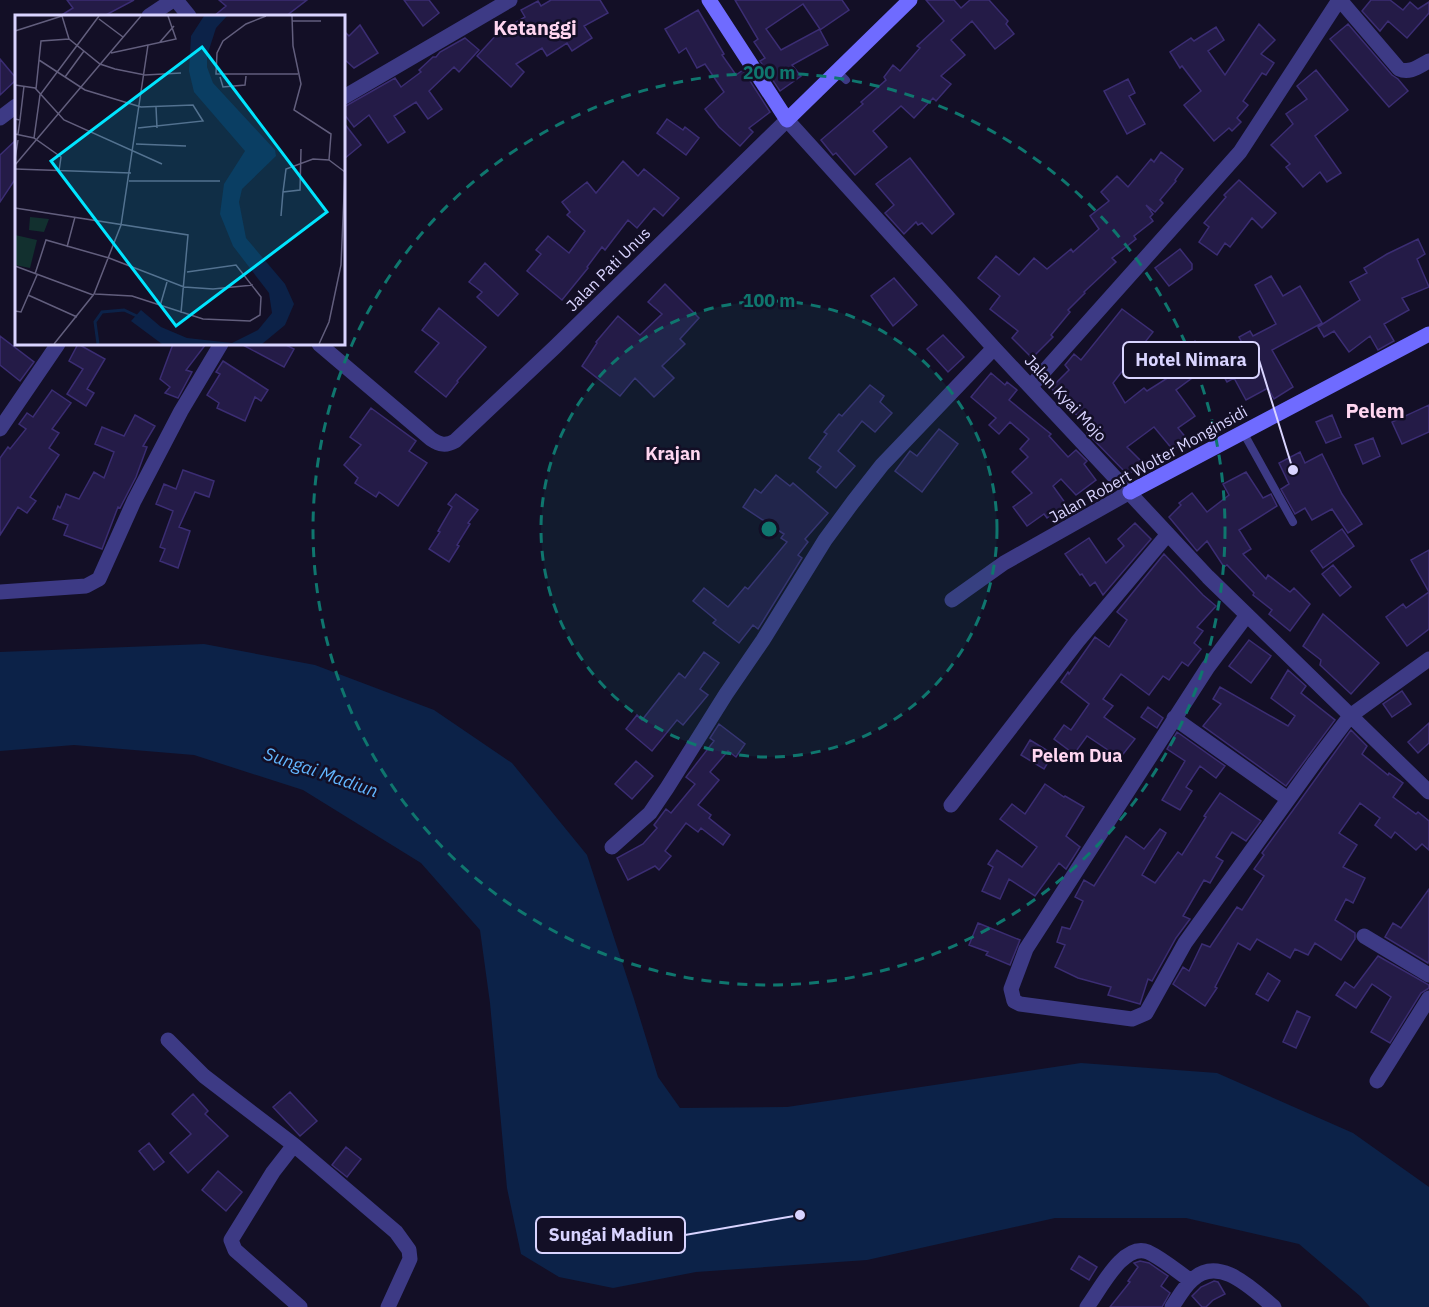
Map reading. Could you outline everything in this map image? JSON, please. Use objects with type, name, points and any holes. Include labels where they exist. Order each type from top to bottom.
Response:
[{"type":"street","points":[[151,15],[174,0],[188,15]]},
{"type":"street","points":[[345,95],[510,0]]},
{"type":"street","name":"Jalan Kyai Mojo","points":[[709,0],[786,120],[1168,534],[1247,615],[1429,792]]},
{"type":"street","name":"Jalan Pati Unus","points":[[320,345],[431,440],[443,445],[455,441],[555,347],[786,120],[841,75],[909,0]]},
{"type":"street","points":[[1031,386],[1240,152],[1340,0],[1399,69],[1411,70],[1429,61]]},
{"type":"street","points":[[0,117],[15,107]]},
{"type":"street","name":"Jalan Robert Wolter Monginsidi","points":[[952,600],[1004,563],[1130,492],[1429,334]]},
{"type":"street","points":[[0,429],[57,345]]},
{"type":"street","points":[[0,592],[86,586],[99,579],[134,501],[181,411],[220,345]]},
{"type":"street","points":[[612,847],[650,813],[825,540],[853,502],[882,465],[994,348]]},
{"type":"street","points":[[951,805],[1078,641],[1168,534]]},
{"type":"street","points":[[1247,615],[1174,718],[1026,949],[1011,989],[1014,1001],[1020,1004],[1132,1019],[1146,1013],[1185,942],[1350,716],[1429,659]]},
{"type":"street","points":[[1174,718],[1288,799]]},
{"type":"street","points":[[1364,936],[1429,975]]},
{"type":"street","points":[[1377,1081],[1429,998]]},
{"type":"street","points":[[168,1040],[204,1076],[294,1145],[396,1232],[409,1250],[410,1259],[388,1307]]},
{"type":"street","points":[[294,1145],[273,1172],[231,1240],[234,1250],[300,1307]]},
{"type":"street","points":[[1087,1307],[1123,1256],[1133,1251],[1141,1250],[1150,1253],[1191,1281]]},
{"type":"street","points":[[1172,1307],[1191,1281],[1211,1270],[1223,1272],[1243,1282],[1274,1307]]},
{"type":"lane","points":[[1243,432],[1293,522]]},
{"type":"water","points":[[204,644],[315,665],[434,710],[512,763],[587,855],[658,1077],[680,1108],[787,1107],[1081,1063],[1217,1073],[1353,1133],[1429,1187],[1429,1307],[1370,1307],[1299,1244],[1186,1218],[1055,1218],[867,1260],[696,1272],[613,1288],[559,1277],[521,1254],[507,1188],[490,1003],[480,930],[421,863],[303,790],[194,755],[74,745],[0,751],[0,652]]},
{"type":"building","points":[[67,0],[134,0],[106,15],[62,15],[73,8]]},
{"type":"building","points":[[219,0],[307,0],[287,15],[215,15],[226,6]]},
{"type":"building","points":[[404,0],[429,0],[439,13],[423,26]]},
{"type":"building","points":[[551,0],[600,0],[608,13],[584,26],[592,38],[572,51],[567,43],[547,56],[542,48],[516,64],[524,72],[511,87],[477,56],[498,33],[525,17],[521,10],[538,1],[541,6]]},
{"type":"building","points":[[735,0],[842,0],[849,10],[820,30],[828,45],[792,65],[801,76],[780,91],[760,61],[765,58],[754,42],[758,39]],"holes":[[[803,4],[820,29],[781,50],[766,29]]]},
{"type":"building","points":[[926,0],[954,0],[961,8],[970,0],[989,0],[1008,21],[1006,24],[1014,34],[995,49],[972,21],[951,40],[965,55],[941,76],[951,84],[936,101],[933,98],[914,118],[901,106],[873,131],[887,147],[855,175],[836,153],[833,155],[821,140],[863,104],[861,102],[886,80],[884,77],[893,65],[900,71],[920,48],[917,46],[944,21]]},
{"type":"building","points":[[1371,0],[1390,0],[1403,10],[1410,2],[1418,9],[1429,2],[1429,13],[1407,38],[1388,21],[1380,31],[1362,11]]},
{"type":"building","points":[[698,10],[724,54],[722,55],[736,75],[743,70],[770,112],[749,128],[753,132],[740,146],[719,127],[705,109],[724,92],[705,64],[697,68],[686,48],[679,53],[665,29]]},
{"type":"building","points":[[1259,24],[1275,40],[1261,54],[1274,63],[1266,75],[1262,73],[1243,101],[1248,105],[1237,118],[1241,122],[1232,131],[1229,128],[1214,141],[1184,105],[1201,91],[1182,66],[1180,68],[1170,52],[1191,38],[1194,41],[1216,27],[1224,40],[1208,51],[1225,75]]},
{"type":"building","points":[[1348,24],[1408,91],[1389,107],[1330,39]]},
{"type":"building","points":[[360,25],[378,53],[354,68],[345,60],[345,32],[349,36]]},
{"type":"building","points":[[465,38],[479,50],[459,72],[454,67],[429,91],[442,109],[428,119],[416,102],[394,116],[405,132],[388,143],[369,115],[354,127],[345,115],[345,106],[395,78],[401,87],[421,72],[419,70],[440,52]]},
{"type":"building","points":[[0,59],[15,77],[15,81],[0,95]]},
{"type":"building","points":[[1316,70],[1348,110],[1315,136],[1341,173],[1327,182],[1320,172],[1303,187],[1286,167],[1290,164],[1271,145],[1293,124],[1286,114],[1307,99],[1297,86]]},
{"type":"building","points":[[1128,79],[1135,93],[1129,96],[1145,124],[1127,134],[1104,91]]},
{"type":"building","points":[[667,119],[683,130],[685,127],[699,138],[686,155],[657,133]]},
{"type":"building","points":[[345,124],[361,145],[345,158]]},
{"type":"building","points":[[15,141],[15,180],[0,202],[0,155]]},
{"type":"building","points":[[1161,152],[1183,169],[1160,200],[1163,203],[1155,212],[1146,205],[1153,214],[1150,217],[1153,221],[1134,236],[1136,239],[1112,258],[1116,262],[1068,310],[1070,312],[1051,335],[1053,337],[1032,358],[1012,338],[1018,331],[990,309],[1000,296],[978,278],[996,256],[1019,275],[1034,258],[1047,269],[1071,249],[1073,252],[1099,229],[1090,216],[1109,201],[1101,192],[1117,176],[1128,187],[1151,159],[1154,162]]},
{"type":"building","points":[[910,158],[954,214],[932,234],[922,223],[918,225],[916,222],[904,234],[885,213],[894,205],[876,184]]},
{"type":"building","points":[[623,161],[638,176],[644,169],[679,198],[663,216],[654,208],[637,228],[628,220],[605,250],[602,247],[562,300],[527,271],[541,254],[536,250],[548,236],[569,253],[585,231],[567,215],[570,212],[562,202],[587,182],[596,193]]},
{"type":"building","points":[[1239,180],[1276,213],[1262,228],[1252,218],[1230,247],[1225,243],[1217,255],[1199,242],[1209,227],[1204,223],[1226,197],[1224,195]]},
{"type":"building","points":[[1418,239],[1425,254],[1417,259],[1429,287],[1402,298],[1409,310],[1384,324],[1394,341],[1378,350],[1370,336],[1349,352],[1334,331],[1324,337],[1318,327],[1360,300],[1350,282],[1367,273],[1364,268]]},
{"type":"building","points":[[1180,249],[1192,264],[1192,269],[1169,286],[1155,268]]},
{"type":"building","points":[[485,263],[518,294],[498,316],[477,297],[482,292],[469,282]]},
{"type":"building","points":[[1271,276],[1283,296],[1300,286],[1322,323],[1272,350],[1293,387],[1274,399],[1268,388],[1246,400],[1234,378],[1227,382],[1217,365],[1246,350],[1239,337],[1250,331],[1253,336],[1276,324],[1255,285]]},
{"type":"building","points":[[894,278],[917,305],[893,326],[871,296]]},
{"type":"building","points":[[665,284],[699,318],[680,339],[685,344],[662,366],[674,378],[654,397],[635,378],[620,396],[582,366],[596,342],[618,316],[640,335],[662,314],[648,302]]},
{"type":"building","points":[[439,308],[486,347],[446,397],[415,372],[439,343],[422,330]]},
{"type":"building","points":[[1122,309],[1153,332],[1113,383],[1125,403],[1144,388],[1147,391],[1185,367],[1176,354],[1195,341],[1211,364],[1176,390],[1195,416],[1178,428],[1187,439],[1173,450],[1154,427],[1127,447],[1142,462],[1128,475],[1087,433],[1090,429],[1051,388],[1069,370],[1065,365],[1074,354],[1081,360]]},
{"type":"building","points":[[943,335],[964,357],[948,372],[927,349]]},
{"type":"building","points":[[0,336],[34,362],[20,381],[0,365]]},
{"type":"building","points":[[77,345],[105,359],[87,389],[94,393],[86,406],[67,394],[83,369],[69,361]]},
{"type":"building","points":[[173,345],[205,345],[186,370],[192,372],[178,398],[165,393],[170,387],[160,379]]},
{"type":"building","points":[[243,345],[286,345],[294,349],[284,367]]},
{"type":"building","points":[[223,361],[268,390],[261,401],[255,397],[245,421],[217,408],[219,403],[207,395],[220,374],[216,372]]},
{"type":"building","points":[[991,373],[1005,385],[1007,382],[1017,390],[1009,400],[1051,434],[1049,436],[1068,457],[1076,450],[1087,461],[1084,464],[1096,480],[1076,495],[1061,479],[1053,486],[1066,504],[1047,518],[1044,514],[1027,526],[1013,507],[1032,493],[1012,472],[1028,457],[1020,449],[1029,439],[1010,422],[999,434],[989,425],[996,418],[971,397]]},
{"type":"building","points":[[870,385],[884,396],[880,402],[892,413],[875,432],[862,421],[838,451],[855,466],[836,488],[817,472],[821,467],[809,458],[827,434],[824,432],[839,414],[842,416]]},
{"type":"building","points":[[52,390],[71,403],[52,429],[59,433],[49,448],[59,455],[30,497],[36,501],[27,513],[18,507],[0,535],[0,458],[26,429],[19,424],[27,413],[33,417]]},
{"type":"building","points":[[1429,405],[1429,432],[1402,444],[1392,422]]},
{"type":"building","points":[[371,408],[416,441],[409,451],[427,463],[398,506],[379,492],[376,497],[355,483],[358,478],[344,465],[361,445],[350,437]]},
{"type":"building","points":[[135,415],[155,426],[143,446],[147,447],[136,477],[120,508],[118,507],[102,549],[64,535],[68,525],[53,519],[58,506],[60,508],[66,494],[79,499],[94,472],[104,478],[114,452],[95,444],[102,427],[124,436]]},
{"type":"building","points":[[1332,415],[1341,437],[1326,443],[1316,422]]},
{"type":"building","points":[[939,429],[958,444],[922,492],[895,471],[910,451],[917,456]]},
{"type":"building","points":[[1373,438],[1380,456],[1363,464],[1355,445]]},
{"type":"building","points":[[1300,452],[1305,463],[1322,454],[1342,494],[1362,524],[1348,533],[1332,509],[1312,520],[1305,508],[1295,514],[1281,489],[1289,484],[1279,463]]},
{"type":"building","points":[[183,470],[214,481],[209,497],[195,492],[179,527],[190,531],[178,568],[160,561],[165,549],[160,547],[173,511],[156,504],[164,484],[176,489]]},
{"type":"building","points":[[1246,472],[1263,498],[1271,494],[1277,506],[1239,530],[1251,549],[1243,554],[1266,579],[1268,575],[1290,592],[1294,588],[1310,604],[1290,631],[1269,614],[1272,610],[1253,595],[1254,593],[1227,565],[1224,567],[1207,541],[1197,551],[1169,517],[1181,505],[1179,503],[1192,493],[1207,512],[1229,495],[1223,484]]},
{"type":"building","points":[[776,475],[790,486],[793,483],[828,513],[805,539],[808,542],[798,555],[802,558],[758,629],[753,625],[739,643],[713,623],[716,620],[693,601],[704,588],[728,607],[745,587],[748,589],[787,542],[781,538],[784,534],[743,507],[755,489],[761,493]]},
{"type":"building","points":[[456,494],[478,510],[468,523],[470,524],[449,562],[429,549],[452,507],[448,504]]},
{"type":"building","points":[[1135,523],[1151,539],[1103,595],[1095,582],[1090,586],[1065,554],[1089,538],[1106,563],[1124,546],[1118,539]]},
{"type":"building","points":[[1342,529],[1354,546],[1323,568],[1311,551]]},
{"type":"building","points":[[1429,550],[1429,592],[1411,560]]},
{"type":"building","points":[[1164,554],[1216,606],[1197,627],[1203,631],[1194,643],[1201,649],[1188,666],[1182,662],[1169,680],[1163,676],[1149,695],[1121,674],[1103,699],[1113,706],[1104,717],[1135,739],[1120,758],[1087,736],[1074,754],[1054,739],[1064,725],[1071,730],[1089,704],[1061,682],[1095,637],[1109,647],[1127,620],[1117,612]]},
{"type":"building","points":[[1333,565],[1351,587],[1340,596],[1322,574]]},
{"type":"building","points":[[1429,592],[1429,629],[1407,646],[1386,617],[1403,604],[1406,608]]},
{"type":"building","points":[[1323,614],[1379,663],[1351,694],[1320,665],[1321,660],[1303,646]]},
{"type":"building","points":[[1249,640],[1271,656],[1251,683],[1229,666]]},
{"type":"building","points":[[704,652],[719,663],[700,689],[708,695],[683,725],[677,720],[652,751],[626,729],[637,715],[642,720],[679,673],[685,678]]},
{"type":"building","points":[[1288,670],[1306,686],[1301,693],[1335,720],[1286,786],[1203,726],[1221,704],[1213,699],[1220,687],[1288,726],[1295,716],[1271,698]]},
{"type":"building","points":[[1402,691],[1411,704],[1392,717],[1383,704]]},
{"type":"building","points":[[1148,707],[1163,718],[1157,728],[1141,717]]},
{"type":"building","points":[[1429,723],[1429,743],[1418,753],[1408,742]]},
{"type":"building","points":[[719,724],[745,744],[736,757],[728,751],[710,772],[719,780],[698,805],[711,815],[709,818],[730,835],[723,845],[701,828],[698,832],[686,823],[665,851],[671,856],[659,870],[655,866],[628,880],[617,858],[643,844],[657,828],[654,825],[666,809],[671,813],[695,784],[686,777],[714,741],[710,738]]},
{"type":"building","points":[[1351,730],[1367,746],[1362,754],[1388,775],[1389,773],[1403,783],[1393,797],[1429,821],[1429,850],[1422,844],[1416,850],[1395,832],[1391,838],[1375,825],[1380,818],[1360,803],[1339,833],[1357,845],[1343,867],[1365,878],[1353,903],[1346,899],[1335,920],[1355,933],[1355,939],[1341,960],[1315,943],[1308,955],[1295,949],[1290,958],[1257,939],[1250,950],[1238,943],[1215,987],[1217,988],[1205,1006],[1173,984],[1183,967],[1189,971],[1202,944],[1210,947],[1237,907],[1242,910],[1264,876],[1254,869],[1264,855],[1262,853]]},
{"type":"building","points":[[1177,732],[1225,766],[1216,778],[1200,766],[1186,787],[1192,791],[1180,810],[1162,800],[1185,761],[1167,749]]},
{"type":"building","points":[[1030,740],[1053,754],[1044,769],[1021,755]]},
{"type":"building","points":[[636,761],[653,776],[632,799],[615,784]]},
{"type":"building","points":[[1045,784],[1084,807],[1066,836],[1080,847],[1066,869],[1059,863],[1035,896],[1009,879],[1000,899],[982,891],[993,867],[988,864],[997,850],[1022,867],[1037,847],[1000,819],[1012,804],[1025,814]]},
{"type":"building","points":[[1220,793],[1261,821],[1246,841],[1232,832],[1216,857],[1223,861],[1210,883],[1204,880],[1183,916],[1190,919],[1176,938],[1152,981],[1148,979],[1140,1004],[1108,995],[1111,987],[1078,978],[1055,967],[1065,945],[1057,942],[1062,927],[1070,929],[1083,901],[1075,897],[1084,880],[1094,886],[1126,836],[1144,849],[1160,829],[1166,833],[1142,875],[1155,883],[1178,852],[1182,855]]},
{"type":"building","points":[[1429,889],[1428,963],[1385,937],[1393,923],[1401,928]]},
{"type":"building","points":[[978,923],[1020,940],[1010,965],[986,955],[988,952],[969,945]]},
{"type":"building","points":[[1378,956],[1429,985],[1429,988],[1421,993],[1390,1043],[1371,1032],[1391,997],[1372,984],[1356,1008],[1336,995],[1345,982],[1354,988]]},
{"type":"building","points":[[1268,973],[1280,981],[1268,1001],[1256,994]]},
{"type":"building","points":[[1297,1011],[1310,1017],[1296,1048],[1283,1042]]},
{"type":"building","points":[[290,1092],[317,1121],[300,1136],[273,1107]]},
{"type":"building","points":[[193,1094],[208,1111],[205,1114],[228,1136],[188,1173],[170,1153],[191,1134],[172,1114]]},
{"type":"building","points":[[149,1143],[164,1162],[154,1170],[139,1151]]},
{"type":"building","points":[[346,1147],[361,1159],[347,1177],[332,1165]]},
{"type":"building","points":[[218,1171],[242,1192],[226,1211],[202,1190]]},
{"type":"building","points":[[1079,1256],[1097,1267],[1089,1280],[1071,1269]]},
{"type":"building","points":[[1140,1261],[1149,1263],[1168,1276],[1161,1286],[1170,1293],[1162,1307],[1110,1307],[1130,1282],[1128,1281],[1138,1267],[1134,1263]]},
{"type":"building","points":[[1214,1281],[1218,1282],[1225,1294],[1213,1300],[1206,1307],[1202,1307],[1192,1296],[1201,1287]]},
{"type":"place","name":"Hotel Nimara","points":[[1293,470]]},
{"type":"place","name":"Sungai Madiun","points":[[800,1215]]},
{"type":"district","name":"Ketanggi","points":[[535,27]]},
{"type":"district","name":"Pelem","points":[[1375,410]]},
{"type":"district","name":"Krajan","points":[[673,453]]},
{"type":"district","name":"Pelem Dua","points":[[1077,755]]}]
